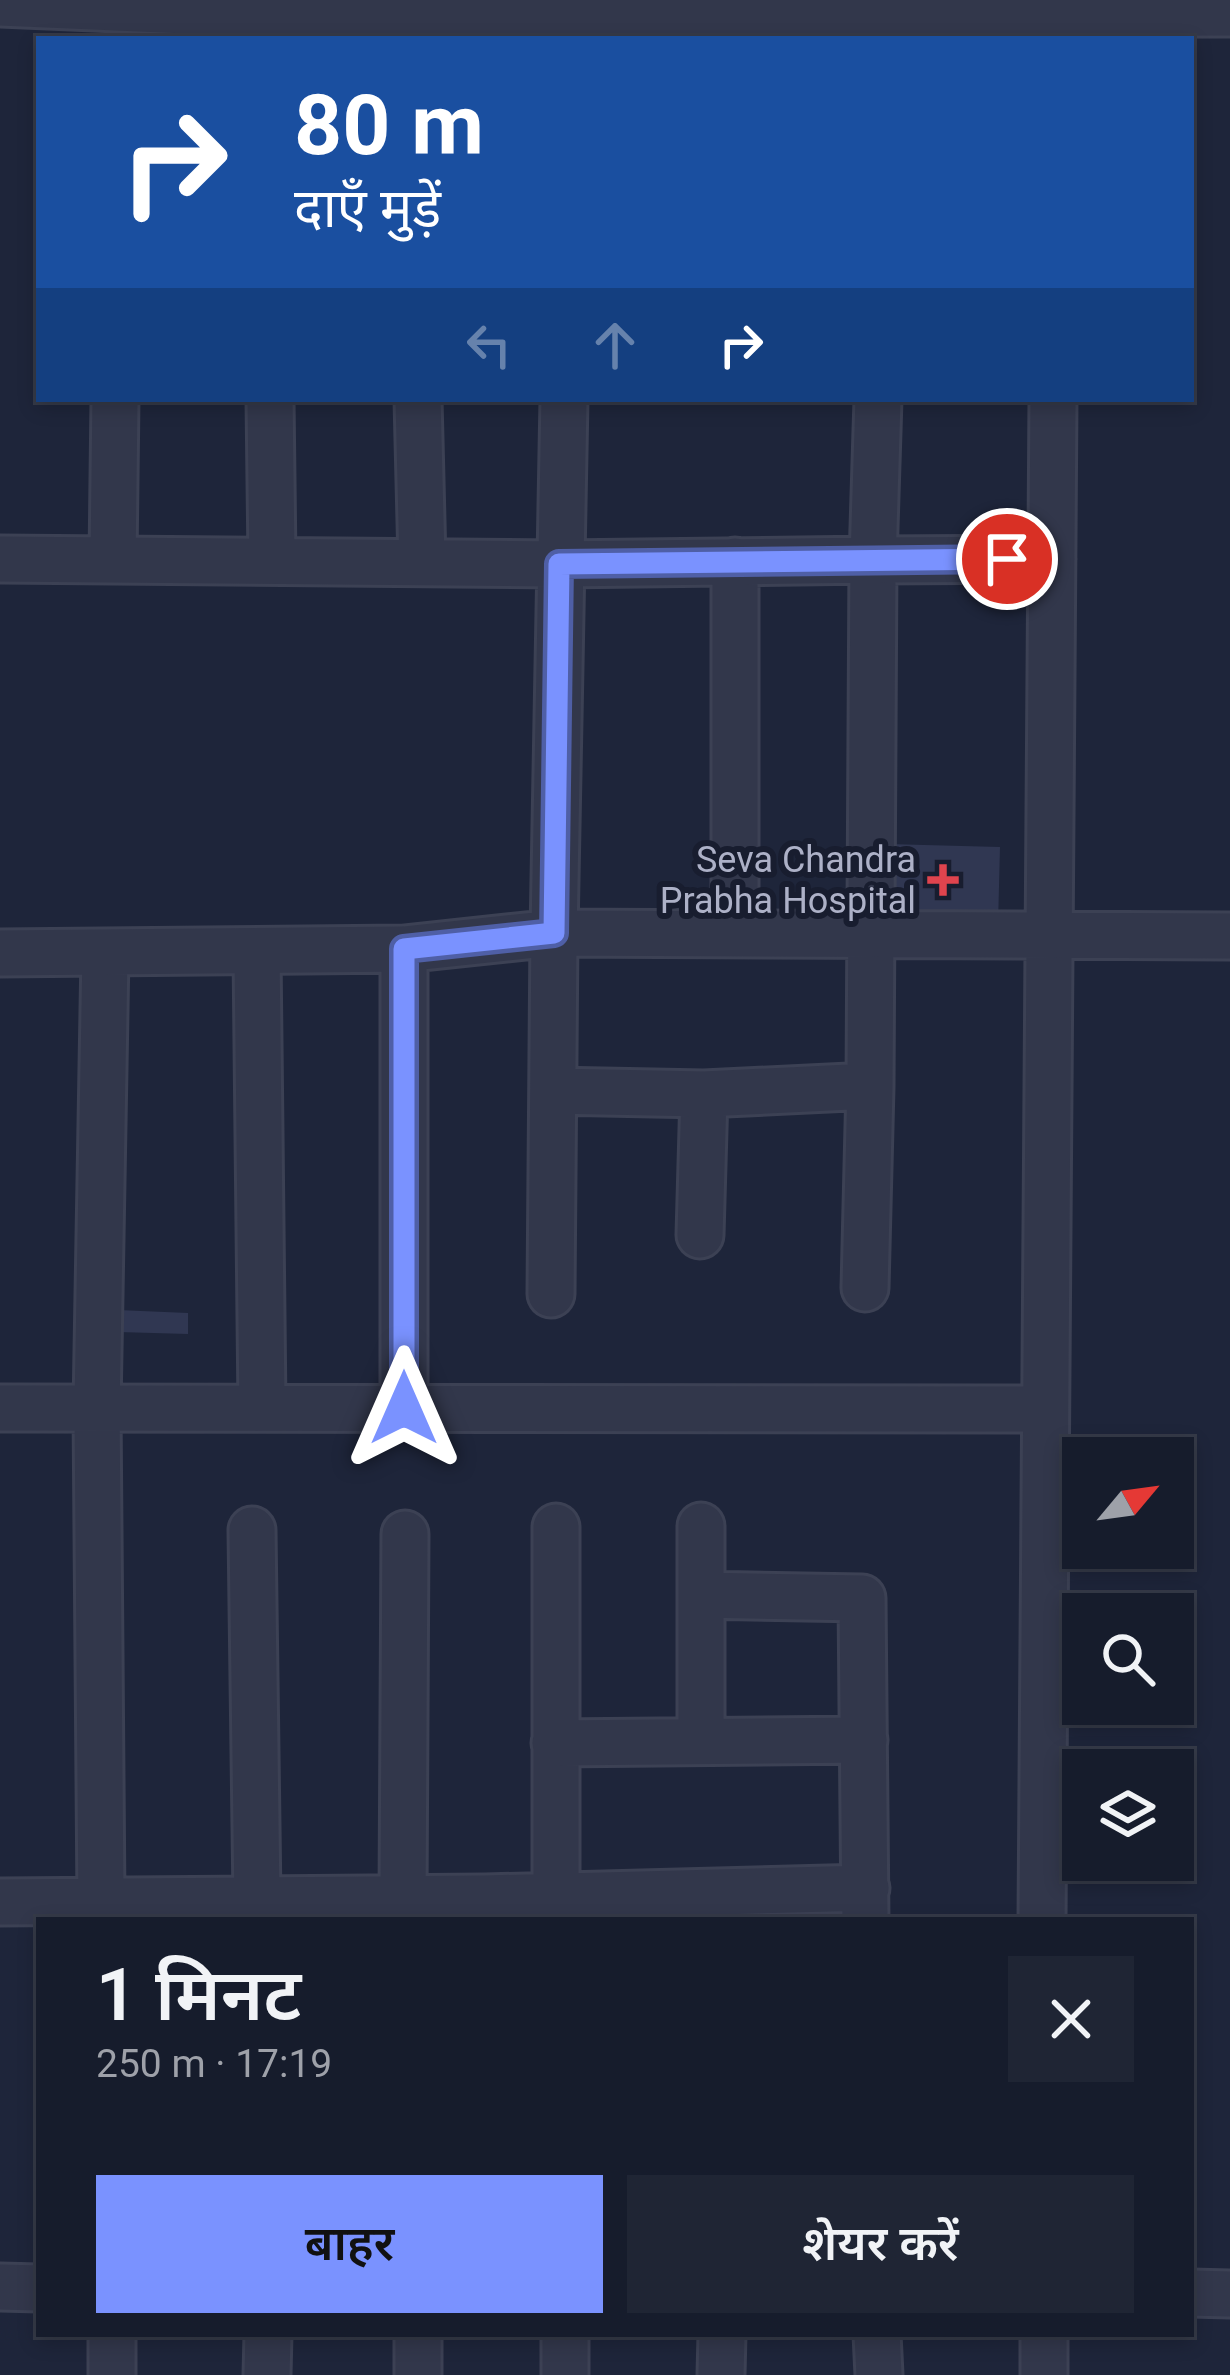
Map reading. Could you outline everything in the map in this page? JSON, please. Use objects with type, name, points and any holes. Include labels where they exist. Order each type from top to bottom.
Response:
[{"type":"street","points":[[0,4],[139,14],[289,7],[424,30],[1056,27],[1230,13]]},
{"type":"street","points":[[113,560],[115,402]]},
{"type":"street","points":[[270,402],[272,561]]},
{"type":"street","points":[[418,402],[422,562]]},
{"type":"street","points":[[551,1294],[564,402]]},
{"type":"street","points":[[865,1288],[878,402]]},
{"type":"street","points":[[1042,1917],[1053,402]]},
{"type":"street","points":[[0,559],[559,564],[1052,559]]},
{"type":"street","points":[[735,562],[735,933]]},
{"type":"street","points":[[0,953],[404,949],[554,933],[1230,936]]},
{"type":"street","points":[[404,949],[404,1408]]},
{"type":"street","points":[[257,952],[262,1408]]},
{"type":"street","points":[[100,1901],[97,1408],[105,955]]},
{"type":"street","points":[[553,1091],[704,1094],[870,1087]]},
{"type":"street","points":[[700,1235],[704,1094]]},
{"type":"street","points":[[0,1408],[1045,1408]]},
{"type":"street","points":[[700,1742],[701,1526]]},
{"type":"street","points":[[556,1527],[556,1908]]},
{"type":"street","points":[[252,1531],[257,1900]]},
{"type":"street","points":[[403,1899],[405,1534]]},
{"type":"street","points":[[0,1902],[403,1899],[556,1908],[866,1904],[862,1598],[700,1595]]},
{"type":"street","points":[[555,1743],[864,1739]]},
{"type":"street","points":[[0,2287],[36,2288]]},
{"type":"street","points":[[1194,2294],[1230,2294]]},
{"type":"street","points":[[112,2337],[112,2375]]},
{"type":"street","points":[[268,2337],[268,2375]]},
{"type":"street","points":[[418,2337],[418,2375]]},
{"type":"street","points":[[565,2337],[565,2375]]},
{"type":"street","points":[[721,2375],[722,2337]]},
{"type":"street","points":[[878,2337],[879,2375]]},
{"type":"street","points":[[1044,2337],[1044,2375]]},
{"type":"building","points":[[887,844],[1000,847],[998,925],[886,923]]},
{"type":"building","points":[[118,1310],[188,1313],[188,1334],[118,1332]]},
{"type":"place","name":"Seva Chandra Prabha Hospital","points":[[943,880]]},
{"type":"route","points":[[404,1408],[404,949],[554,933],[559,564],[1007,559]]}]
